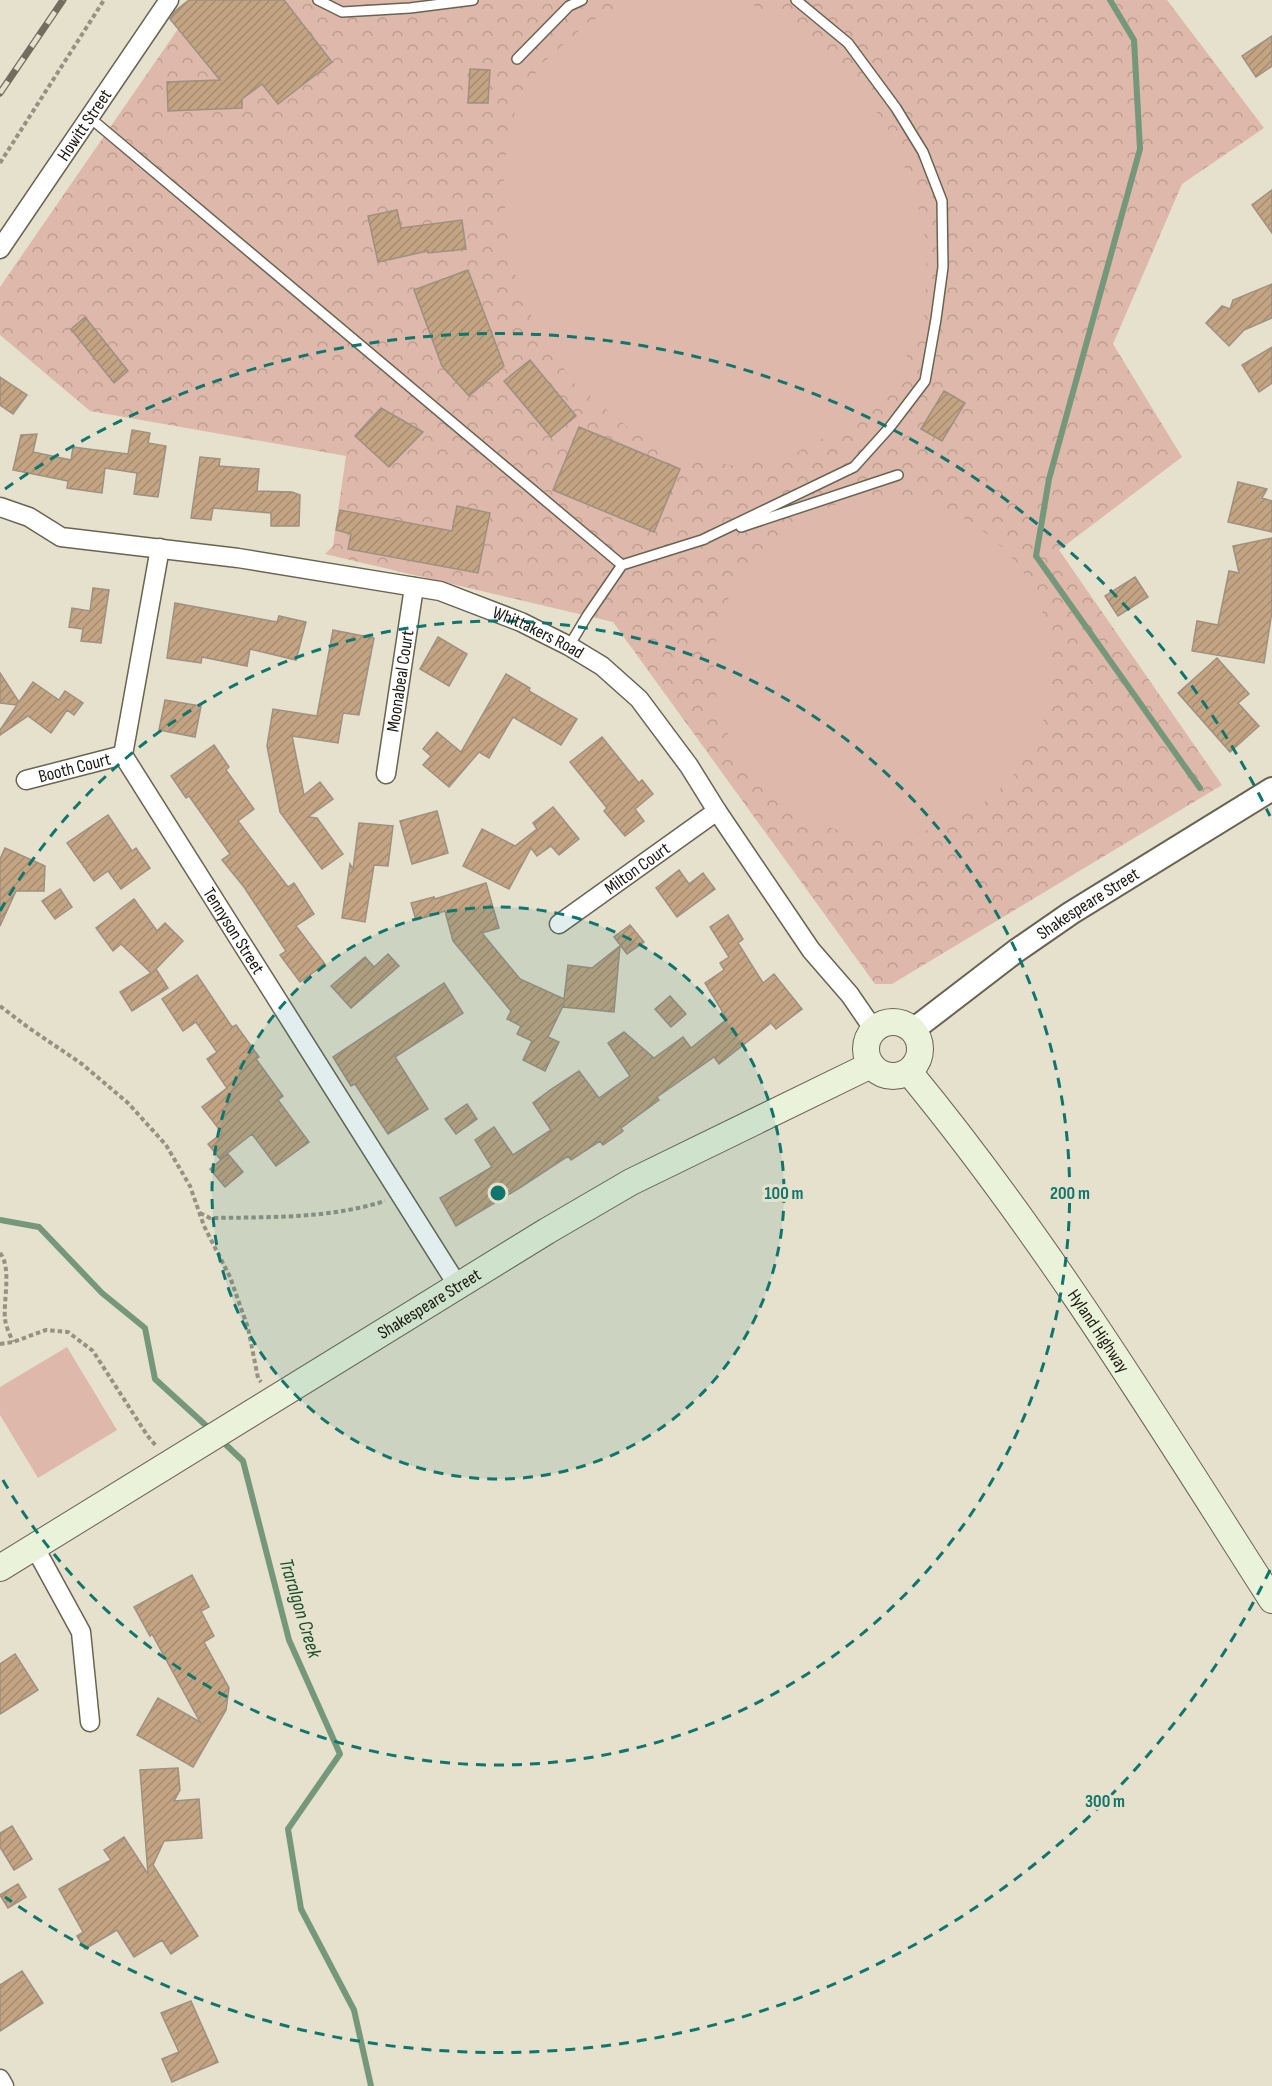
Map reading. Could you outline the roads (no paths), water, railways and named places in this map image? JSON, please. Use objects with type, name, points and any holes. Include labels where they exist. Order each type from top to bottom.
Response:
[{"type":"main road","points":[[889,1022],[907,1024],[914,1030],[919,1037],[920,1055],[909,1072],[899,1076],[889,1076],[879,1072],[871,1065],[866,1047],[868,1038],[874,1030],[889,1022]]},
{"type":"main road","name":"Shakespeare Street","points":[[0,1568],[547,1230],[631,1182],[871,1065]]},
{"type":"main road","name":"Hyland Highway","points":[[909,1072],[974,1155],[1097,1326],[1272,1600]]},
{"type":"street","name":"Howitt Street","points":[[0,249],[169,0]]},
{"type":"street","name":"Whittakers Road","points":[[0,507],[29,517],[61,537],[160,548],[440,591],[521,622],[602,666],[639,699],[689,766],[811,950],[850,995],[874,1030]]},
{"type":"street","points":[[0,522],[29,517]]},
{"type":"street","points":[[123,755],[160,548]]},
{"type":"street","name":"Moonabeal Court","points":[[386,774],[414,587]]},
{"type":"street","name":"Booth Court","points":[[26,780],[123,755]]},
{"type":"street","name":"Tennyson Street","points":[[123,755],[458,1286]]},
{"type":"street","name":"Shakespeare Street","points":[[914,1030],[1016,951],[1071,913],[1272,789]]},
{"type":"street","name":"Milton Court","points":[[559,924],[717,811]]},
{"type":"street","points":[[34,1546],[81,1632],[90,1722]]},
{"type":"street","points":[[0,2079],[4,2086]]},
{"type":"lane","points":[[318,0],[342,12],[410,8],[473,0]]},
{"type":"lane","points":[[517,59],[567,3],[582,0]]},
{"type":"lane","points":[[702,540],[854,467],[890,427],[925,381],[936,319],[943,267],[942,201],[923,152],[896,108],[848,43],[796,0]]},
{"type":"lane","points":[[88,117],[622,566]]},
{"type":"lane","points":[[568,646],[622,566],[898,476]]},
{"type":"waterway","points":[[1110,0],[1134,40],[1140,149],[1049,479],[1036,556],[1200,788]]},
{"type":"waterway","name":"Traralgon Creek","points":[[0,1220],[39,1227],[102,1293],[145,1328],[155,1379],[212,1431]]},
{"type":"waterway","name":"Traralgon Creek","points":[[221,1440],[243,1461],[289,1640],[340,1754],[288,1829],[301,1909],[354,2010],[371,2086]]},
{"type":"railway","points":[[0,93],[63,0]]}]
